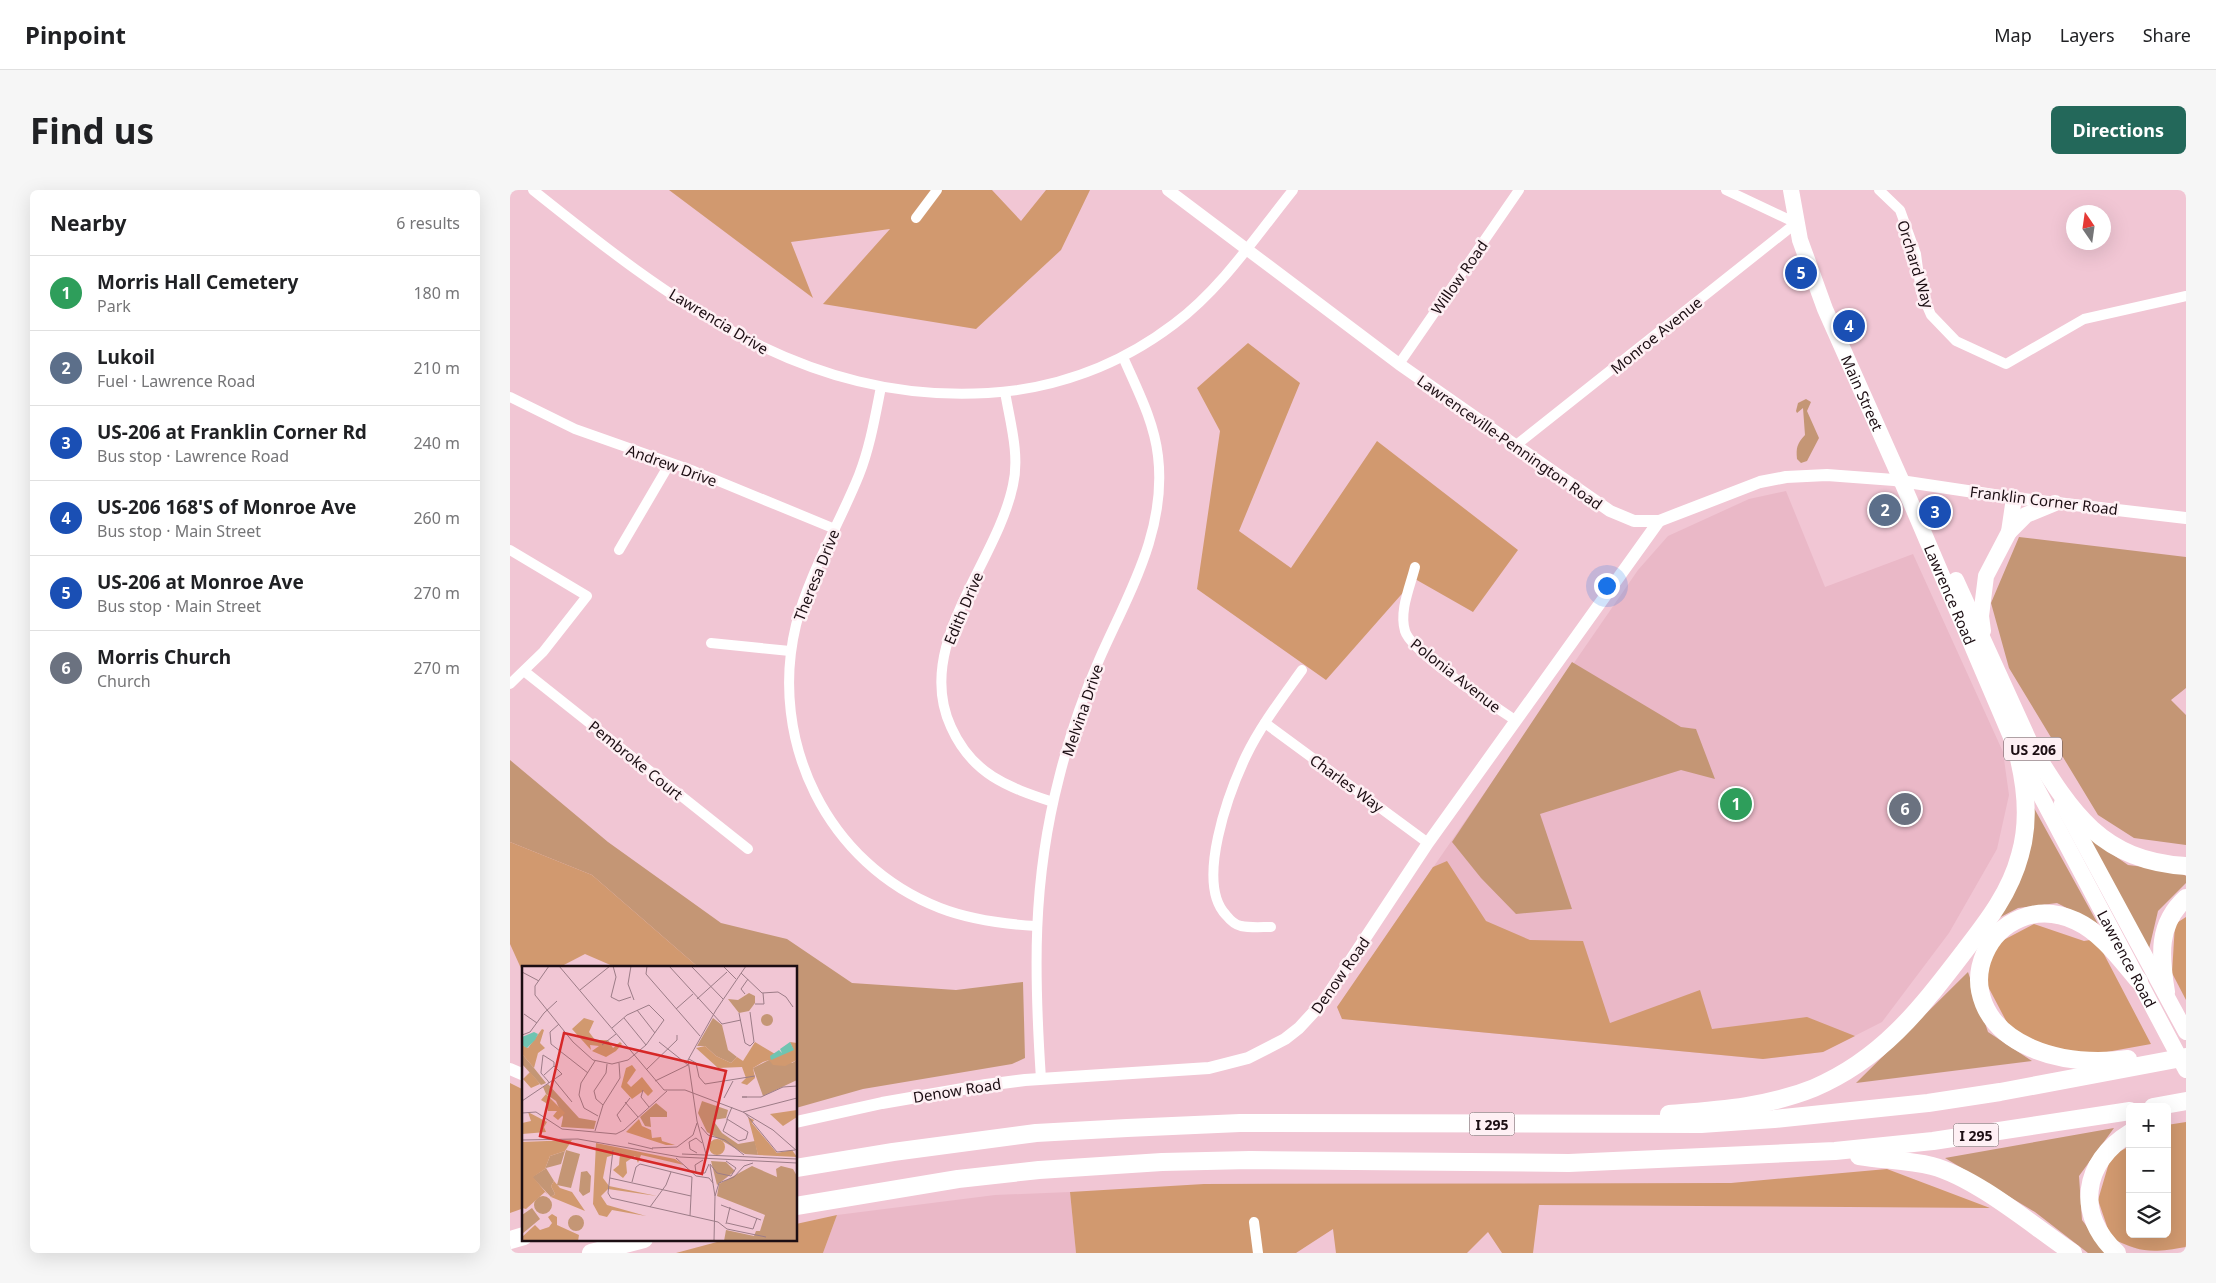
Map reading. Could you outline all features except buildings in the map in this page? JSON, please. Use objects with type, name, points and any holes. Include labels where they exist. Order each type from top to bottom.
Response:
[{"type":"highway","name":"Main Street","points":[[1791,190],[1796,223],[1806,258],[1825,309],[1902,482]]},
{"type":"highway","name":"Lawrence Road","points":[[1902,482],[1935,538],[1983,638],[2024,749],[2166,992],[2186,1032]]},
{"type":"highway","name":"Lawrence Road","points":[[1902,482],[2024,749],[2138,981],[2186,1070]]},
{"type":"highway","points":[[2009,532],[2014,498]]},
{"type":"highway","points":[[1983,638],[1981,616],[1986,576],[2009,532],[2026,515],[2055,503]]},
{"type":"highway","points":[[2024,749],[2062,798],[2088,826],[2103,838],[2137,856],[2155,862],[2186,866]]},
{"type":"highway","points":[[1559,1123],[1737,1108],[1762,1104],[1814,1088],[1853,1067],[1882,1047],[1921,1008],[1994,912],[2014,876],[2021,854],[2026,814],[2024,749]]},
{"type":"highway","points":[[2166,992],[2161,962],[2162,936],[2172,914],[2186,898]]},
{"type":"highway","points":[[2138,981],[2108,946],[2088,928],[2060,915],[2041,913],[2016,920],[1996,936],[1982,959],[1979,983],[1985,1008],[1995,1024],[2007,1035],[2038,1051],[2073,1059],[2092,1060],[2153,1055],[2186,1057]]},
{"type":"highway","name":"I 295","points":[[798,1168],[893,1152],[1036,1133],[1118,1128],[1240,1123],[1701,1124],[1774,1120],[2000,1092],[2186,1057]]},
{"type":"highway","points":[[2171,1104],[2186,1101]]},
{"type":"highway","points":[[2171,1116],[2186,1110]]},
{"type":"highway","name":"I 295","points":[[798,1206],[958,1179],[1039,1170],[1162,1162],[1250,1160],[1569,1163],[1821,1152],[1933,1141],[2126,1112]]},
{"type":"highway","points":[[2117,1253],[2098,1232],[2091,1212],[2089,1192],[2095,1169],[2102,1157],[2120,1138],[2126,1135]]},
{"type":"highway","points":[[1821,1152],[1907,1161],[1953,1173],[1973,1184],[2073,1253]]},
{"type":"highway","points":[[591,1253],[640,1240]]},
{"type":"street","name":"Lawrencia Drive","points":[[533,190],[620,257],[744,339],[800,365],[829,375],[881,387],[934,394],[1005,392],[1072,378],[1123,357],[1152,340],[1198,304],[1246,250],[1293,190]]},
{"type":"street","points":[[916,218],[937,190]]},
{"type":"street","name":"Lawrenceville-Pennington Road","points":[[1168,190],[1398,364],[1610,512],[1634,521],[1659,521],[1672,518],[1737,489],[1786,477],[1827,475],[1902,482]]},
{"type":"street","name":"Willow Road","points":[[1398,364],[1519,190]]},
{"type":"street","points":[[1726,190],[1796,223]]},
{"type":"street","name":"Orchard Way","points":[[1879,190],[1900,210],[1916,254],[1921,292],[1931,315],[1956,341],[2006,364],[2084,319],[2186,296]]},
{"type":"street","name":"Monroe Avenue","points":[[1516,446],[1796,223]]},
{"type":"street","name":"Melvina Drive","points":[[1041,1079],[1035,991],[1036,926],[1041,872],[1053,802],[1070,738],[1083,700],[1144,562],[1156,522],[1160,476],[1155,437],[1149,417],[1123,357]]},
{"type":"street","name":"Theresa Drive","points":[[881,387],[862,468],[804,599],[790,651],[788,697],[791,725],[799,758],[817,800],[843,838],[879,873],[921,900],[971,918],[1036,926]]},
{"type":"street","name":"Edith Drive","points":[[1005,392],[1015,453],[1014,484],[1005,511],[947,641],[941,673],[941,689],[943,705],[955,736],[975,763],[1002,783],[1053,802]]},
{"type":"street","name":"Andrew Drive","points":[[510,397],[575,429],[670,463],[835,529]]},
{"type":"street","points":[[619,550],[670,463]]},
{"type":"street","name":"Franklin Corner Road","points":[[1902,482],[2014,498],[2186,518]]},
{"type":"street","name":"Denow Road","points":[[798,1122],[934,1093],[1041,1079],[1208,1068],[1248,1058],[1279,1042],[1299,1028],[1323,1002],[1428,843],[1659,521]]},
{"type":"street","points":[[510,550],[587,596],[565,626],[510,684]]},
{"type":"street","name":"Polonia Avenue","points":[[1415,567],[1406,601],[1403,622],[1409,640],[1478,695],[1515,720]]},
{"type":"street","points":[[711,643],[790,651]]},
{"type":"street","points":[[1271,927],[1240,926],[1231,921],[1218,904],[1213,884],[1219,838],[1226,808],[1246,757],[1265,723],[1302,670]]},
{"type":"street","name":"Pembroke Court","points":[[524,671],[748,849]]},
{"type":"street","name":"Charles Way","points":[[1265,723],[1428,843]]},
{"type":"street","points":[[510,1069],[522,1074]]},
{"type":"street","points":[[1254,1222],[1258,1253]]},
{"type":"shaded area","points":[[669,190],[992,190],[1021,221],[1046,190],[1090,190],[1061,250],[976,329],[823,304],[890,229],[791,242],[813,298]]},
{"type":"shaded area","points":[[1248,343],[1300,383],[1239,531],[1291,568],[1377,441],[1518,550],[1473,612],[1415,579],[1326,680],[1197,589],[1220,431],[1197,388]]},
{"type":"shaded area","points":[[1806,399],[1811,402],[1807,411],[1819,438],[1807,461],[1801,463],[1797,459],[1797,451],[1799,443],[1805,435],[1803,408],[1797,413],[1796,411],[1798,403]]},
{"type":"shaded area","points":[[1786,491],[1825,587],[1913,554],[2003,752],[2009,795],[1997,849],[1949,933],[1882,1022],[1823,1052],[1763,1059],[1342,1019],[1337,1007],[1638,570],[1668,536],[1749,499]]},
{"type":"shaded area","points":[[2019,537],[2186,557],[2186,688],[2171,700],[2186,715],[2186,845],[2134,838],[2098,815],[2009,668],[1991,603]]},
{"type":"shaded area","points":[[1572,662],[1681,727],[1696,729],[1715,779],[1681,770],[1540,814],[1572,909],[1516,914],[1481,878],[1452,842]]},
{"type":"shaded area","points":[[510,760],[608,842],[721,923],[787,939],[852,983],[956,990],[1023,982],[1025,1058],[1012,1064],[863,1089],[798,1107],[798,966],[697,966],[592,875],[510,842]]},
{"type":"shaded area","points":[[2034,808],[2098,924],[2057,903],[2018,908],[1995,920]]},
{"type":"shaded area","points":[[2089,838],[2128,865],[2177,871],[2186,876],[2186,883],[2158,911],[2149,949]]},
{"type":"shaded area","points":[[510,842],[592,875],[697,966],[613,966],[585,954],[562,966],[522,966],[522,971],[510,944]]},
{"type":"shaded area","points":[[1447,861],[1486,921],[1530,940],[1583,941],[1610,1023],[1700,990],[1712,1029],[1807,1017],[1855,1036],[1823,1052],[1763,1059],[1342,1019],[1337,1007],[1433,867]]},
{"type":"shaded area","points":[[2186,917],[2186,1000],[2172,973],[2175,924]]},
{"type":"shaded area","points":[[2034,924],[2084,941],[2096,939],[2151,1044],[2079,1057],[2013,1034],[1983,977],[1996,944]]},
{"type":"shaded area","points":[[1968,972],[1988,1032],[2032,1061],[1856,1083]]},
{"type":"shaded area","points":[[510,1083],[522,1089],[522,1209],[510,1213]]},
{"type":"shaded area","points":[[2186,1122],[2186,1247],[2155,1251],[2131,1247],[2111,1238],[2098,1200],[2111,1156],[2126,1148],[2126,1238],[2171,1238],[2171,1124]]},
{"type":"shaded area","points":[[2114,1128],[2079,1176],[2082,1220],[2107,1253],[2088,1253],[2035,1212],[1945,1158]]},
{"type":"shaded area","points":[[1887,1169],[1990,1208],[1539,1205],[1533,1253],[1502,1253],[1488,1232],[1467,1253],[1336,1253],[1333,1229],[1296,1253],[1076,1253],[1070,1192],[1204,1184],[1731,1183]]},
{"type":"shaded area","points":[[1070,1192],[1076,1253],[823,1253],[837,1215],[995,1195]]},
{"type":"shaded area","points":[[837,1215],[823,1253],[676,1253],[724,1240],[798,1240],[798,1224]]},
{"type":"place","name":"US-206 at Monroe Ave","points":[[1801,273]]},
{"type":"place","name":"US-206 168'S of Monroe Ave","points":[[1849,326]]},
{"type":"place","name":"Lukoil","points":[[1885,510]]},
{"type":"place","name":"US-206 at Franklin Corner Rd","points":[[1935,512]]},
{"type":"place","name":"Morris Hall Cemetery","points":[[1736,804]]},
{"type":"place","name":"Morris Church","points":[[1905,809]]}]
